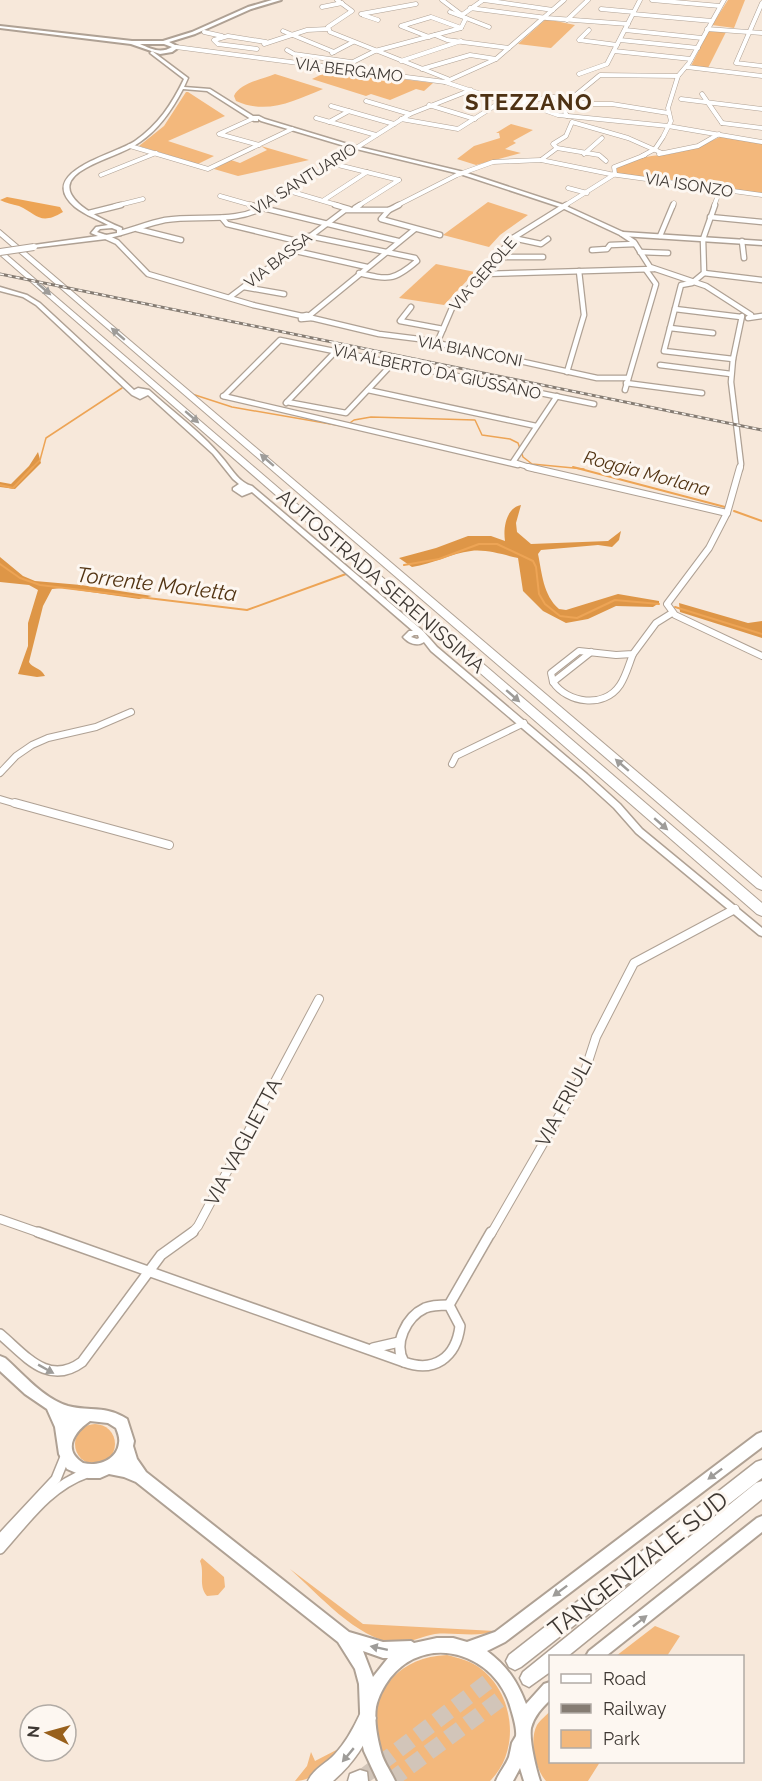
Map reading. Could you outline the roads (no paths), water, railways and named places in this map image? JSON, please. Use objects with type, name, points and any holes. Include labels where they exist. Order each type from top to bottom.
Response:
[{"type":"highway","name":"AUTOSTRADA SERENISSIMA","points":[[0,232],[762,885]]},
{"type":"highway","name":"AUTOSTRADA SERENISSIMA","points":[[0,251],[762,911]]},
{"type":"highway","name":"TANGENZIALE SUD","points":[[515,1661],[762,1468]]},
{"type":"highway","name":"TANGENZIALE SUD","points":[[556,1655],[762,1489]]},
{"type":"highway","name":"TANGENZIALE SUD","points":[[529,1678],[549,1661]]},
{"type":"highway","points":[[317,1781],[350,1754],[359,1741],[368,1716]]},
{"type":"main road","points":[[0,27],[132,43],[150,43],[180,38],[248,7],[279,0]]},
{"type":"main road","points":[[132,43],[152,52],[168,51],[176,46],[180,38]]},
{"type":"main road","points":[[159,41],[176,46]]},
{"type":"main road","points":[[143,48],[150,43]]},
{"type":"main road","points":[[0,1362],[52,1406],[68,1412],[87,1416],[105,1415],[117,1420],[125,1429],[126,1447],[131,1462],[141,1477]]},
{"type":"main road","points":[[52,1406],[62,1424],[66,1448],[78,1468],[124,1470],[141,1477],[343,1637],[362,1667],[366,1687],[369,1743],[373,1758],[387,1781]]},
{"type":"main road","points":[[66,1448],[74,1424],[87,1416]]},
{"type":"main road","points":[[468,1649],[500,1637],[762,1438]]},
{"type":"main road","points":[[102,1469],[118,1460],[126,1447]]},
{"type":"main road","points":[[595,1655],[762,1523]]},
{"type":"main road","points":[[343,1637],[383,1650],[417,1649],[442,1644],[468,1649],[490,1662],[506,1679],[518,1704],[532,1781]]},
{"type":"main road","points":[[368,1716],[376,1687],[383,1675],[392,1664],[417,1649]]},
{"type":"main road","points":[[504,1781],[516,1760],[530,1710],[549,1691]]},
{"type":"street","points":[[337,0],[344,2],[352,11],[378,20]]},
{"type":"street","points":[[442,0],[464,16]]},
{"type":"street","points":[[461,28],[464,16],[470,8],[483,0],[553,10]]},
{"type":"street","points":[[551,0],[563,1]]},
{"type":"street","points":[[567,20],[588,0]]},
{"type":"street","points":[[579,74],[606,64],[640,0]]},
{"type":"street","points":[[652,0],[720,6]]},
{"type":"street","points":[[642,156],[657,146],[671,121],[668,113],[678,76],[689,63],[724,0]]},
{"type":"street","points":[[204,32],[266,42],[312,29],[327,29],[447,81],[496,59],[563,1]]},
{"type":"street","points":[[322,8],[344,2]]},
{"type":"street","points":[[762,3],[736,63],[762,66]]},
{"type":"street","points":[[361,14],[416,4]]},
{"type":"street","points":[[406,6],[413,10]]},
{"type":"street","points":[[470,8],[543,18],[628,24]]},
{"type":"street","points":[[386,9],[394,14]]},
{"type":"street","points":[[601,9],[712,21]]},
{"type":"street","points":[[327,29],[352,11]]},
{"type":"street","points":[[450,12],[489,27]]},
{"type":"street","points":[[429,37],[400,26],[431,17],[461,28]]},
{"type":"street","points":[[339,69],[375,51],[461,28]]},
{"type":"street","points":[[707,29],[762,33]]},
{"type":"street","points":[[589,30],[579,40],[617,45]]},
{"type":"street","points":[[625,30],[702,38]]},
{"type":"street","points":[[283,31],[334,52]]},
{"type":"street","points":[[435,35],[460,42],[508,48]]},
{"type":"street","points":[[222,36],[215,38],[214,42],[257,49]]},
{"type":"street","points":[[620,40],[698,48]]},
{"type":"street","points":[[244,57],[266,42]]},
{"type":"street","points":[[321,58],[353,42]]},
{"type":"street","points":[[401,61],[460,42]]},
{"type":"street","points":[[467,43],[470,55]]},
{"type":"street","name":"VIA BERGAMO","points":[[176,46],[194,51]]},
{"type":"street","points":[[287,50],[294,54],[351,62]]},
{"type":"street","points":[[165,61],[163,56],[168,51]]},
{"type":"street","name":"VIA BERGAMO","points":[[168,51],[194,51],[447,81],[502,101],[517,102]]},
{"type":"street","points":[[614,51],[762,76]]},
{"type":"street","points":[[117,242],[119,232],[113,226],[101,223],[72,201],[66,193],[69,179],[90,163],[130,146],[148,134],[162,119],[182,87],[186,77],[152,52]]},
{"type":"street","points":[[422,69],[470,55],[496,59]]},
{"type":"street","points":[[568,99],[581,92],[600,75],[678,76]]},
{"type":"street","points":[[182,87],[204,89],[216,94],[254,118],[355,147],[462,173],[562,206],[622,234],[635,244],[647,264],[654,269],[706,286],[744,316]]},
{"type":"street","name":"VIA SANTUARIO","points":[[0,251],[104,237],[166,220],[244,216],[263,209],[330,163],[410,114],[471,90]]},
{"type":"street","points":[[702,94],[722,123],[762,128]]},
{"type":"street","points":[[517,102],[555,98],[668,113]]},
{"type":"street","points":[[555,98],[561,103],[567,116]]},
{"type":"street","points":[[681,99],[762,109]]},
{"type":"street","points":[[528,100],[540,105],[537,107]]},
{"type":"street","points":[[366,101],[410,114]]},
{"type":"street","points":[[517,102],[567,116],[638,121],[762,142]]},
{"type":"street","points":[[585,117],[586,109],[598,104]]},
{"type":"street","points":[[429,105],[475,119]]},
{"type":"street","points":[[402,119],[458,129],[496,105]]},
{"type":"street","points":[[331,106],[394,124]]},
{"type":"street","points":[[329,122],[349,111]]},
{"type":"street","points":[[211,138],[232,126],[254,118]]},
{"type":"street","points":[[316,118],[376,135]]},
{"type":"street","points":[[606,161],[599,155],[557,148],[553,144],[566,136],[572,122],[628,138],[652,151],[662,153]]},
{"type":"street","points":[[642,156],[699,146],[718,134],[722,123]]},
{"type":"street","points":[[434,131],[444,127]]},
{"type":"street","points":[[130,146],[208,169],[292,129]]},
{"type":"street","points":[[219,134],[259,145]]},
{"type":"street","points":[[584,154],[602,138]]},
{"type":"street","points":[[524,158],[551,152],[557,148]]},
{"type":"street","points":[[541,160],[551,155],[551,152]]},
{"type":"street","points":[[100,175],[156,153]]},
{"type":"street","name":"VIA GEROLE","points":[[436,343],[452,308],[513,238],[615,174],[614,167],[618,164],[642,156]]},
{"type":"street","name":"VIA ISONZO","points":[[389,210],[462,173],[493,162],[541,160],[615,174],[762,195]]},
{"type":"street","points":[[330,163],[367,172]]},
{"type":"street","points":[[324,200],[367,172]]},
{"type":"street","name":"VIA BASSA","points":[[230,297],[326,223],[399,180],[367,172]]},
{"type":"street","points":[[568,188],[587,193]]},
{"type":"street","points":[[704,273],[703,239],[720,190]]},
{"type":"street","points":[[289,191],[351,208],[389,210]]},
{"type":"street","points":[[220,196],[263,209],[398,240]]},
{"type":"street","points":[[89,213],[143,199]]},
{"type":"street","points":[[660,236],[674,203]]},
{"type":"street","points":[[389,210],[381,219],[440,235]]},
{"type":"street","points":[[710,217],[762,222]]},
{"type":"street","points":[[222,218],[227,224],[301,242]]},
{"type":"street","points":[[95,235],[94,230],[101,223]]},
{"type":"street","points":[[136,229],[181,240]]},
{"type":"street","points":[[311,317],[398,240],[415,229]]},
{"type":"street","points":[[622,234],[762,243]]},
{"type":"street","name":"VIA SANTUARIO","points":[[78,241],[95,235],[104,237]]},
{"type":"street","points":[[309,236],[415,258],[417,261],[396,279],[389,280],[359,273]]},
{"type":"street","name":"VIA BIANCONI","points":[[104,237],[117,242],[148,274],[302,316],[304,320],[311,317],[597,378],[702,393]]},
{"type":"street","points":[[513,238],[541,244],[548,239]]},
{"type":"street","points":[[742,241],[744,258]]},
{"type":"street","points":[[592,250],[607,249],[610,245],[635,244]]},
{"type":"street","points":[[290,251],[367,267]]},
{"type":"street","points":[[640,252],[668,253]]},
{"type":"street","points":[[498,257],[543,257]]},
{"type":"street","points":[[481,275],[654,269]]},
{"type":"street","points":[[625,390],[656,284],[646,270]]},
{"type":"street","points":[[567,372],[584,315],[579,271]]},
{"type":"street","points":[[733,358],[664,351],[681,285],[694,281],[704,273],[762,280]]},
{"type":"street","points":[[244,287],[284,294]]},
{"type":"street","points":[[0,289],[25,296],[38,304],[119,380],[164,407],[215,453],[244,489],[283,514],[421,634],[434,649],[584,776],[617,806],[639,831],[762,933]]},
{"type":"street","name":"VIA GEROLE","points":[[411,307],[400,321],[443,329]]},
{"type":"street","points":[[675,309],[762,316]]},
{"type":"street","points":[[744,316],[731,374],[741,457],[727,513],[709,548],[669,598],[668,607],[672,613],[762,656]]},
{"type":"street","points":[[670,328],[713,333]]},
{"type":"street","name":"VIA ALBERTO DA GIUSSANO","points":[[280,409],[222,396],[280,340],[594,404]]},
{"type":"street","points":[[280,409],[336,351]]},
{"type":"street","points":[[287,402],[346,413],[393,363]]},
{"type":"street","points":[[660,365],[731,374]]},
{"type":"street","points":[[368,390],[536,426]]},
{"type":"street","points":[[518,465],[513,462],[513,459],[557,396]]},
{"type":"street","points":[[280,409],[727,513]]},
{"type":"street","points":[[633,654],[591,652],[553,682],[559,692],[584,701],[600,698],[618,688],[633,654],[656,623],[672,613]]},
{"type":"street","points":[[408,624],[412,638],[434,649]]},
{"type":"street","points":[[412,638],[421,634]]},
{"type":"street","points":[[0,773],[19,752],[36,741],[113,723],[130,712]]},
{"type":"street","points":[[452,765],[456,756],[524,723]]},
{"type":"street","points":[[0,799],[169,845]]},
{"type":"street","name":"VIA FRIULI","points":[[449,1305],[585,1071],[596,1037],[632,965],[735,909]]},
{"type":"street","name":"VIA VAGLIETTA","points":[[0,1334],[46,1370],[58,1374],[71,1371],[86,1358],[153,1272],[164,1252],[191,1234],[198,1226],[319,999]]},
{"type":"street","points":[[0,1220],[404,1362],[428,1368],[439,1365],[445,1359],[460,1332],[458,1320],[449,1305],[432,1306],[421,1310],[399,1342],[398,1353],[404,1362]]},
{"type":"street","points":[[367,1348],[385,1347],[399,1342]]},
{"type":"street","points":[[0,1539],[56,1479],[66,1448]]},
{"type":"street","points":[[0,1549],[65,1482],[102,1469]]},
{"type":"waterway","name":"Roggia Morlana","points":[[33,467],[40,460],[46,438],[122,388]]},
{"type":"waterway","name":"Roggia Morlana","points":[[192,394],[232,407],[342,426]]},
{"type":"waterway","name":"Roggia Morlana","points":[[347,425],[354,420],[371,417],[475,420],[482,435],[510,439],[518,443],[523,457],[532,464],[579,468]]},
{"type":"waterway","name":"Roggia Morlana","points":[[0,485],[13,488],[33,467]]},
{"type":"waterway","name":"Roggia Morlana","points":[[573,467],[579,468]]},
{"type":"waterway","name":"Roggia Morlana","points":[[579,468],[584,469]]},
{"type":"waterway","name":"Roggia Morlana","points":[[579,468],[725,507]]},
{"type":"waterway","name":"Roggia Morlana","points":[[734,511],[762,521]]},
{"type":"waterway","name":"Torrente Morletta","points":[[404,565],[439,559],[479,544],[497,544],[533,561],[536,567],[539,594],[545,604],[560,616],[577,618],[615,600],[659,604]]},
{"type":"waterway","name":"Torrente Morletta","points":[[0,564],[20,578],[40,585],[247,610],[346,574]]},
{"type":"waterway","name":"Torrente Morletta","points":[[675,607],[762,634]]},
{"type":"tunnel","points":[[360,1779],[515,1661]]},
{"type":"tunnel","points":[[390,1781],[529,1678]]},
{"type":"railway","points":[[0,274],[762,430]]},
{"type":"district","name":"STEZZANO","points":[[529,102]]}]
